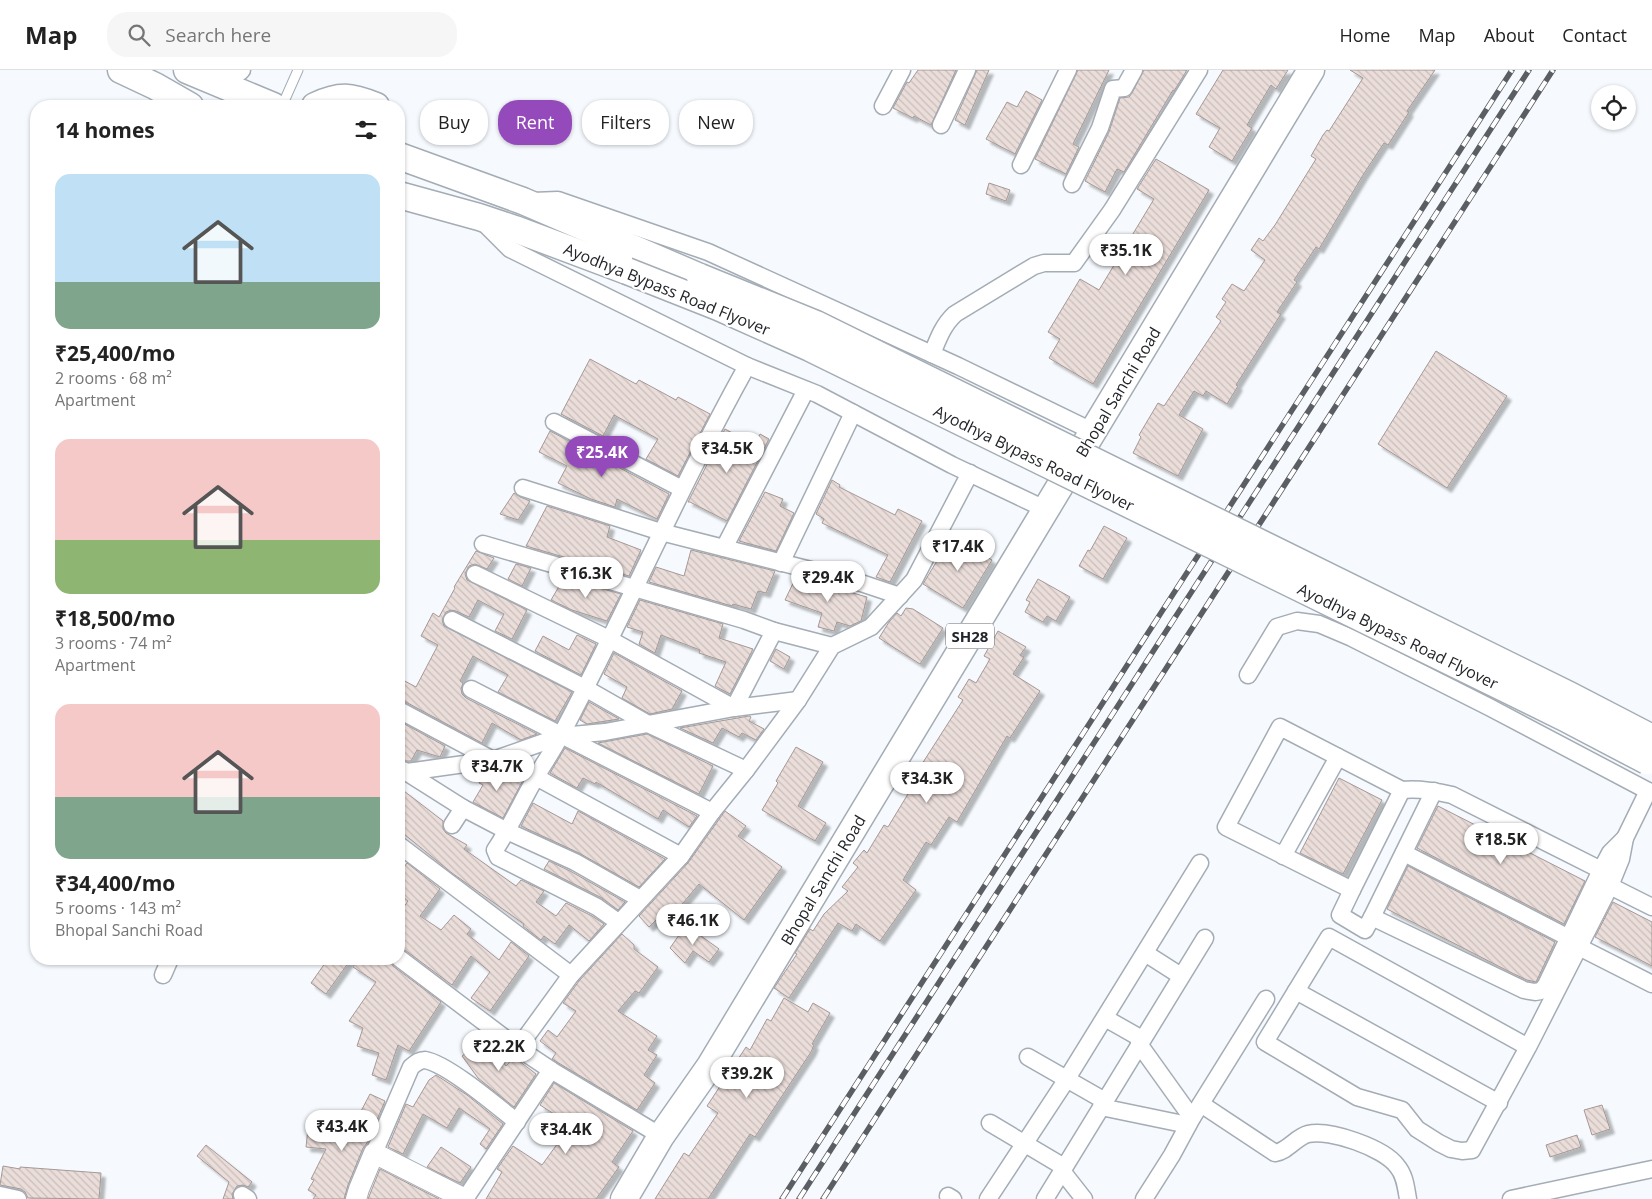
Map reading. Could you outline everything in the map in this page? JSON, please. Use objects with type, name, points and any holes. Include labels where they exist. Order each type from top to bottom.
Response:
[{"type":"main road","points":[[121,70],[180,100]]},
{"type":"main road","name":"Bhopal Sanchi Road","points":[[624,1199],[661,1136],[710,1066],[1312,70]]},
{"type":"main road","points":[[196,74],[259,100]]},
{"type":"main road","points":[[327,100],[353,97],[361,100]]},
{"type":"main road","name":"Ayodhya Bypass Road Flyover","points":[[405,156],[524,201],[816,324],[1569,695],[1650,754]]},
{"type":"main road","name":"Ayodhya Bypass Road Flyover","points":[[405,197],[479,217],[627,271],[718,307],[810,348],[1563,717],[1650,754]]},
{"type":"street","points":[[196,74],[240,72],[242,70]]},
{"type":"street","points":[[883,106],[902,70]]},
{"type":"street","points":[[941,125],[968,70]]},
{"type":"street","points":[[1021,165],[1068,70]]},
{"type":"street","points":[[1072,184],[1100,128],[1113,89],[1124,88],[1134,70]]},
{"type":"street","points":[[932,354],[942,330],[948,320],[955,314],[1034,266],[1044,263],[1074,263],[1112,210],[1199,70]]},
{"type":"street","points":[[524,201],[558,200],[708,252],[932,354],[1094,432]]},
{"type":"street","points":[[479,217],[510,249],[747,366],[853,412],[1046,510]]},
{"type":"street","points":[[618,922],[597,908],[498,857],[495,850],[561,736],[716,421],[747,366]]},
{"type":"street","points":[[724,548],[806,390]]},
{"type":"street","points":[[781,563],[853,412]]},
{"type":"street","points":[[554,422],[682,489]]},
{"type":"street","points":[[518,1048],[571,975],[681,856],[712,812],[798,700],[832,646],[871,627],[914,580],[970,473]]},
{"type":"street","points":[[523,488],[661,532],[858,582],[900,596]]},
{"type":"street","points":[[483,544],[744,620],[774,631],[832,646]]},
{"type":"street","points":[[475,574],[609,639],[734,708]]},
{"type":"street","points":[[452,620],[585,688],[648,724],[746,770]]},
{"type":"street","points":[[1248,675],[1277,627],[1297,621],[1319,624],[1352,638],[1489,707],[1650,792],[1625,838],[1610,853],[1601,870],[1574,942],[1528,1047],[1472,1150],[1451,1149],[1439,1143],[1418,1129],[1402,1110],[1357,1097],[1265,1042],[1329,937],[1528,1047]]},
{"type":"street","points":[[734,708],[774,631]]},
{"type":"street","points":[[470,689],[712,812]]},
{"type":"street","points":[[405,769],[493,760],[561,736],[606,732],[734,708],[798,700]]},
{"type":"street","points":[[405,713],[493,760],[536,777],[681,856]]},
{"type":"street","points":[[1352,890],[1226,827],[1280,727],[1402,790],[1413,788],[1452,795],[1601,870]]},
{"type":"street","points":[[1283,856],[1338,757]]},
{"type":"street","points":[[405,770],[463,808],[507,831],[575,862],[640,899]]},
{"type":"street","points":[[1402,790],[1340,915],[1366,930],[1434,791]]},
{"type":"street","points":[[452,825],[463,808]]},
{"type":"street","points":[[1372,917],[1524,990],[1542,991],[1610,886],[1621,859],[1625,838]]},
{"type":"street","points":[[405,850],[571,975]]},
{"type":"street","points":[[1404,853],[1652,984]]},
{"type":"street","points":[[988,1199],[1105,1018],[1200,864]]},
{"type":"street","points":[[1610,886],[1652,907]]},
{"type":"street","points":[[1045,1199],[1205,938]]},
{"type":"street","points":[[1145,954],[1181,976]]},
{"type":"street","points":[[405,963],[518,1048],[661,1136]]},
{"type":"street","points":[[163,976],[168,965]]},
{"type":"street","points":[[1296,991],[1499,1103]]},
{"type":"street","points":[[1144,1199],[1266,999]]},
{"type":"street","points":[[1105,1018],[1141,1042],[1194,1116]]},
{"type":"street","points":[[1028,1056],[1067,1078],[1103,1104],[1194,1116],[1275,1153],[1282,1151],[1304,1135],[1320,1132],[1368,1146],[1385,1154],[1397,1165],[1405,1183],[1408,1199]]},
{"type":"street","points":[[356,1199],[411,1066],[417,1061],[424,1060],[460,1078],[517,1122]]},
{"type":"street","points":[[374,1153],[465,1199],[551,1070]]},
{"type":"street","points":[[990,1123],[1063,1169],[1084,1199]]},
{"type":"street","points":[[1511,1199],[1652,1169]]},
{"type":"street","points":[[0,1195],[18,1199]]},
{"type":"lane","points":[[285,100],[298,70]]},
{"type":"building","points":[[918,70],[956,70],[931,125],[893,108],[907,82],[909,83]]},
{"type":"building","points":[[977,70],[989,70],[965,125],[955,120]]},
{"type":"building","points":[[1078,70],[1109,70],[1073,144],[1079,147],[1066,174],[1035,159]]},
{"type":"building","points":[[1144,70],[1187,70],[1124,172],[1117,169],[1105,192],[1085,181],[1109,132],[1120,98],[1129,97]]},
{"type":"building","points":[[1223,70],[1288,70],[1276,89],[1271,85],[1247,125],[1252,128],[1232,161],[1209,147],[1220,128],[1196,114]]},
{"type":"building","points":[[1350,70],[1435,70],[1407,111],[1409,112],[1388,145],[1384,143],[1363,175],[1319,249],[1316,247],[1294,280],[1297,282],[1277,312],[1281,314],[1236,385],[1238,386],[1227,404],[1206,391],[1203,396],[1194,391],[1179,415],[1203,429],[1178,476],[1133,453],[1141,437],[1139,435],[1158,403],[1164,406],[1221,321],[1216,317],[1226,302],[1222,299],[1232,284],[1244,291],[1265,260],[1251,250],[1259,238],[1263,241],[1275,225],[1316,159],[1311,156],[1323,135],[1327,130],[1329,131],[1363,78]]},
{"type":"building","points":[[1026,91],[1042,100],[1015,154],[986,139],[1007,102],[1017,107]]},
{"type":"building","points":[[1156,159],[1209,190],[1093,384],[1049,358],[1060,339],[1048,332],[1080,279],[1099,290],[1154,199],[1137,189]]},
{"type":"building","points":[[989,183],[1010,190],[1006,201],[986,194]]},
{"type":"building","points":[[1436,351],[1507,396],[1447,488],[1378,444]]},
{"type":"building","points":[[590,359],[636,384],[639,380],[676,400],[678,397],[710,414],[678,476],[646,459],[658,439],[614,415],[603,436],[561,414]]},
{"type":"building","points":[[725,429],[755,445],[760,434],[769,439],[727,521],[688,502]]},
{"type":"building","points":[[550,431],[669,494],[657,519],[617,499],[615,507],[591,499],[558,483],[567,466],[539,452]]},
{"type":"building","points":[[832,480],[840,485],[839,487],[895,515],[898,509],[922,521],[890,582],[876,577],[888,555],[822,523],[824,519],[816,514]]},
{"type":"building","points":[[765,492],[783,499],[780,506],[794,513],[776,551],[739,541]]},
{"type":"building","points":[[514,493],[530,501],[518,520],[500,514]]},
{"type":"building","points":[[547,506],[610,526],[607,537],[641,550],[629,576],[526,546]]},
{"type":"building","points":[[1104,526],[1127,538],[1103,579],[1079,566]]},
{"type":"building","points":[[952,536],[992,560],[963,608],[923,584]]},
{"type":"building","points":[[691,550],[775,571],[766,593],[758,591],[751,609],[733,604],[732,606],[649,582],[656,567],[684,576]]},
{"type":"building","points":[[476,551],[494,558],[487,569],[475,564],[469,566],[465,574],[467,580],[527,610],[512,639],[495,631],[504,614],[478,600],[469,617],[451,610],[446,612],[442,620],[444,626],[572,692],[555,721],[498,692],[508,675],[473,656],[460,681],[463,683],[462,694],[466,698],[537,734],[521,740],[492,723],[482,743],[405,702],[405,681],[416,687],[438,645],[421,636],[433,613],[439,617],[454,587]]},
{"type":"building","points":[[516,564],[531,568],[522,586],[508,579]]},
{"type":"building","points":[[796,577],[867,597],[861,621],[850,626],[837,622],[834,631],[818,627],[822,613],[785,600]]},
{"type":"building","points":[[564,578],[621,594],[607,621],[572,610],[551,600]]},
{"type":"building","points":[[1038,579],[1070,597],[1056,621],[1047,616],[1043,622],[1025,612],[1030,602],[1026,600]]},
{"type":"building","points":[[640,600],[723,624],[719,638],[753,649],[730,694],[715,686],[726,662],[699,653],[700,650],[661,635],[655,653],[639,644],[643,632],[627,627]]},
{"type":"building","points":[[906,608],[913,609],[943,628],[920,664],[879,638],[897,613],[901,616]]},
{"type":"building","points":[[998,631],[1026,647],[1020,655],[1024,657],[1013,674],[1040,691],[1010,738],[1007,736],[957,822],[949,817],[931,845],[926,842],[903,880],[916,890],[880,941],[856,924],[852,931],[838,923],[789,998],[774,988],[797,954],[795,953],[810,929],[813,931],[824,914],[848,891],[842,887],[858,867],[853,863],[864,850],[867,853],[884,825],[888,827],[908,794],[903,791],[918,765],[920,767],[963,700],[958,697],[969,679],[976,683],[990,659],[984,656]]},
{"type":"building","points":[[577,635],[596,644],[581,675],[535,651],[543,636],[569,650]]},
{"type":"building","points":[[776,649],[790,657],[784,669],[770,661]]},
{"type":"building","points":[[614,653],[682,691],[672,709],[650,714],[622,698],[627,687],[604,674]]},
{"type":"building","points":[[589,702],[619,719],[587,724],[580,720]]},
{"type":"building","points":[[751,717],[749,721],[764,729],[756,740],[742,733],[739,737],[722,728],[713,743],[680,728]]},
{"type":"building","points":[[405,724],[445,746],[440,757],[417,750],[411,761],[405,761]]},
{"type":"building","points":[[647,734],[713,766],[699,794],[598,743]]},
{"type":"building","points":[[796,747],[823,762],[798,806],[826,823],[815,841],[762,810]]},
{"type":"building","points":[[565,748],[697,816],[689,827],[663,810],[658,819],[596,782],[595,784],[583,778],[577,788],[550,773]]},
{"type":"building","points":[[492,770],[522,782],[503,818],[473,802],[483,785],[479,783],[486,771]]},
{"type":"building","points":[[1339,778],[1382,800],[1343,874],[1300,853]]},
{"type":"building","points":[[405,792],[443,821],[443,829],[446,833],[467,845],[464,849],[516,886],[521,880],[544,891],[536,902],[556,916],[566,903],[604,924],[589,941],[569,925],[555,944],[544,936],[541,940],[523,926],[524,924],[452,873],[405,835]]},
{"type":"building","points":[[533,803],[572,824],[578,811],[665,859],[639,887],[579,853],[521,826]]},
{"type":"building","points":[[1438,806],[1585,881],[1564,924],[1417,848]]},
{"type":"building","points":[[725,811],[746,826],[738,836],[782,867],[744,920],[699,884],[678,909],[672,904],[649,927],[639,916],[688,863]]},
{"type":"building","points":[[549,861],[625,902],[618,910],[602,898],[544,869]]},
{"type":"building","points":[[407,863],[440,889],[420,916],[441,930],[454,915],[471,929],[467,934],[499,960],[511,942],[529,956],[490,1011],[471,998],[490,972],[471,956],[452,985],[405,950],[405,905],[408,901],[405,899],[405,866]]},
{"type":"building","points":[[1408,866],[1555,942],[1536,982],[1510,972],[1387,909]]},
{"type":"building","points":[[1613,902],[1652,922],[1652,966],[1595,937]]},
{"type":"building","points":[[686,925],[719,949],[709,962],[693,951],[685,963],[670,948]]},
{"type":"building","points":[[622,934],[634,945],[634,949],[658,967],[639,993],[635,991],[618,1011],[657,1036],[648,1050],[657,1055],[644,1075],[655,1083],[637,1110],[552,1059],[556,1053],[540,1041],[548,1030],[557,1037],[576,1011],[563,1003],[579,981]]},
{"type":"building","points":[[324,965],[347,965],[326,994],[311,983]]},
{"type":"building","points":[[354,965],[392,965],[441,1002],[409,1051],[398,1045],[386,1080],[372,1075],[379,1053],[357,1046],[363,1028],[349,1021],[376,982],[353,967]]},
{"type":"building","points":[[784,998],[808,1012],[813,1003],[830,1013],[812,1044],[814,1045],[811,1052],[755,1137],[750,1134],[708,1199],[655,1199],[684,1153],[689,1156],[718,1113],[707,1106],[746,1047],[750,1050],[767,1019],[771,1021]]},
{"type":"building","points":[[486,1039],[506,1066],[514,1057],[536,1074],[514,1107],[478,1078],[462,1056]]},
{"type":"building","points":[[436,1075],[467,1095],[503,1124],[486,1149],[480,1144],[490,1129],[459,1108],[447,1128],[423,1114],[403,1154],[388,1147],[406,1104],[413,1107],[429,1080]]},
{"type":"building","points":[[554,1083],[633,1131],[612,1162],[619,1167],[596,1199],[486,1199],[502,1172],[497,1169],[513,1146],[542,1165],[563,1136],[554,1130],[562,1119],[540,1105]]},
{"type":"building","points":[[370,1094],[385,1101],[367,1143],[363,1148],[344,1199],[313,1199],[316,1195],[308,1190],[314,1180],[311,1179],[326,1149],[306,1147],[308,1128],[344,1132],[345,1129],[350,1132]]},
{"type":"building","points":[[1602,1105],[1610,1129],[1592,1135],[1584,1110]]},
{"type":"building","points":[[1577,1135],[1581,1147],[1550,1157],[1546,1145]]},
{"type":"building","points":[[206,1145],[252,1182],[248,1187],[243,1185],[237,1186],[232,1194],[233,1199],[223,1199],[229,1182],[197,1156]]},
{"type":"building","points":[[441,1147],[471,1167],[460,1183],[427,1167]]},
{"type":"building","points":[[3,1166],[20,1169],[20,1167],[101,1173],[99,1199],[28,1198],[21,1189],[0,1185]]},
{"type":"building","points":[[380,1169],[439,1199],[368,1199]]},
{"type":"railway","points":[[782,1199],[1512,70]]},
{"type":"railway","points":[[799,1199],[1529,70]]},
{"type":"railway","points":[[823,1199],[1553,70]]}]
